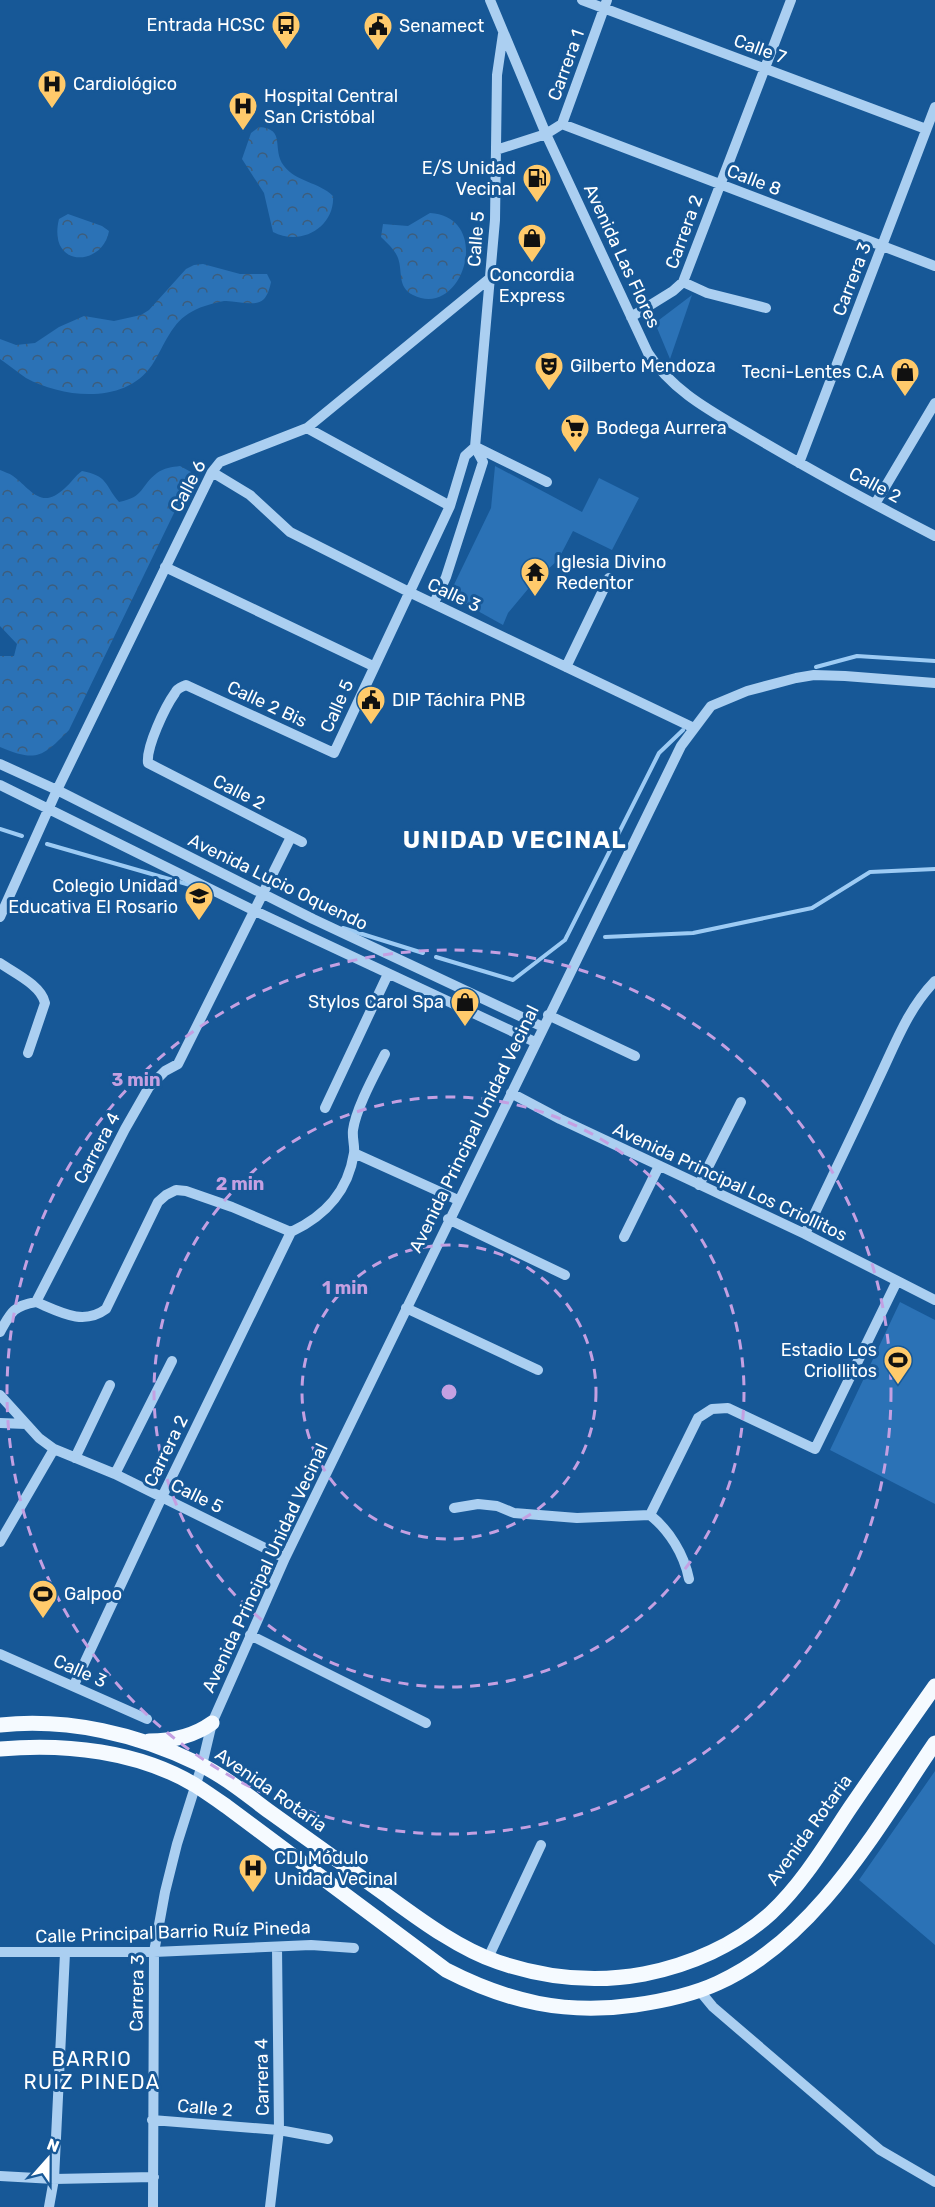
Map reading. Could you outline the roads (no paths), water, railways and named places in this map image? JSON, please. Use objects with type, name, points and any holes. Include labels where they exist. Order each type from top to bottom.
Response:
[{"type":"main road","name":"Avenida Rotaria","points":[[0,1725],[30,1722],[74,1725],[140,1740],[202,1765],[234,1785],[421,1920],[488,1958],[555,1976],[598,1980],[656,1971],[713,1952],[770,1914],[791,1892],[935,1686]]},
{"type":"main road","points":[[140,1740],[175,1739],[196,1732],[212,1723]]},
{"type":"main road","points":[[0,1749],[32,1746],[102,1753],[156,1767],[195,1785],[437,1964],[479,1987],[522,2001],[559,2008],[582,2009],[663,2001],[718,1983],[752,1964],[796,1928],[837,1885],[935,1743]]},
{"type":"street","name":"Avenida Las Flores","points":[[490,0],[546,134],[648,353],[659,370],[687,396],[799,463]]},
{"type":"street","name":"Calle 7","points":[[582,0],[605,4],[926,129]]},
{"type":"street","name":"Carrera 2","points":[[632,317],[683,282],[791,0]]},
{"type":"street","name":"Carrera 1","points":[[496,150],[546,134],[562,124],[605,4]]},
{"type":"street","name":"Calle 5","points":[[434,603],[446,577],[483,462],[475,447],[495,220],[496,75],[503,33]]},
{"type":"street","name":"Carrera 3","points":[[799,463],[935,107]]},
{"type":"street","name":"Calle 8","points":[[562,124],[935,266]]},
{"type":"street","name":"Calle 6","points":[[57,790],[212,472],[220,462],[307,428],[490,278]]},
{"type":"street","points":[[683,282],[707,293],[766,308]]},
{"type":"street","points":[[875,504],[935,403]]},
{"type":"street","points":[[307,428],[450,507]]},
{"type":"street","name":"Calle 5","points":[[334,753],[373,666],[450,507],[465,456],[475,447]]},
{"type":"street","points":[[475,447],[547,482]]},
{"type":"street","name":"Calle 2","points":[[799,463],[935,536]]},
{"type":"street","name":"Calle 3","points":[[212,472],[250,495],[290,532],[409,592],[694,728]]},
{"type":"street","points":[[165,567],[373,666]]},
{"type":"street","points":[[566,667],[609,578]]},
{"type":"street","name":"Avenida Principal Unidad Vecinal","points":[[195,1785],[212,1723],[285,1558],[448,1219],[681,746],[711,706],[747,691],[796,678],[814,675],[845,676],[935,683]]},
{"type":"street","name":"Calle 2 Bis","points":[[160,771],[148,763],[147,755],[176,690],[186,685],[334,753]]},
{"type":"street","name":"Avenida Lucio Oquendo","points":[[0,764],[57,790],[263,894],[543,1027]]},
{"type":"street","name":"Calle 2","points":[[160,771],[302,842]]},
{"type":"street","name":"Avenida Lucio Oquendo","points":[[0,785],[388,974],[535,1042]]},
{"type":"street","points":[[0,917],[57,790]]},
{"type":"street","points":[[255,910],[291,837]]},
{"type":"street","name":"Carrera 4","points":[[36,1302],[124,1129],[149,1088],[165,1071],[177,1064],[255,910]]},
{"type":"street","points":[[0,963],[38,990],[44,997],[45,1003],[28,1053]]},
{"type":"street","points":[[325,1108],[388,974]]},
{"type":"street","points":[[805,1234],[888,1061],[900,1031],[917,1002],[935,981]]},
{"type":"street","points":[[548,1015],[635,1056]]},
{"type":"street","points":[[0,1332],[11,1312],[21,1305],[36,1302],[68,1315],[85,1318],[97,1316],[106,1309],[158,1202],[176,1190],[232,1207],[291,1232],[321,1216],[343,1189],[354,1153],[353,1130],[357,1115],[385,1054]]},
{"type":"street","name":"Avenida Principal Los Criollitos","points":[[511,1093],[560,1119],[805,1234],[935,1300]]},
{"type":"street","points":[[699,1185],[741,1102]]},
{"type":"street","points":[[354,1153],[458,1200]]},
{"type":"street","points":[[624,1237],[659,1166]]},
{"type":"street","points":[[448,1219],[565,1275]]},
{"type":"street","name":"Carrera 2","points":[[74,1685],[162,1497],[291,1232]]},
{"type":"street","points":[[650,1515],[698,1418],[712,1409],[728,1407],[815,1449],[897,1281]]},
{"type":"street","points":[[406,1308],[538,1370]]},
{"type":"street","points":[[115,1474],[172,1361]]},
{"type":"street","points":[[75,1458],[110,1385]]},
{"type":"street","points":[[0,1395],[26,1424]]},
{"type":"street","points":[[0,1423],[26,1424]]},
{"type":"street","name":"Calle 5","points":[[26,1424],[54,1449],[115,1474],[285,1558]]},
{"type":"street","points":[[0,1542],[54,1449]]},
{"type":"street","points":[[453,1508],[478,1504],[497,1506],[514,1513],[577,1518],[650,1515],[660,1523],[679,1551],[689,1579]]},
{"type":"street","points":[[0,1516],[12,1520]]},
{"type":"street","points":[[250,1635],[426,1723]]},
{"type":"street","name":"Calle 3","points":[[0,1654],[147,1719]]},
{"type":"street","name":"Carrera 3","points":[[153,2207],[154,1952],[170,1873],[195,1785]]},
{"type":"street","points":[[488,1958],[541,1845]]},
{"type":"street","name":"Calle Principal Barrio Ruíz Pineda","points":[[0,1952],[154,1952],[327,1944],[350,1947]]},
{"type":"street","name":"Carrera 4","points":[[270,2207],[279,2130],[277,1947]]},
{"type":"street","points":[[49,2207],[54,2179],[65,1953]]},
{"type":"street","points":[[699,1990],[713,2007],[840,2118],[880,2150],[935,2182]]},
{"type":"street","name":"Calle 2","points":[[152,2120],[279,2130],[328,2139]]},
{"type":"street","points":[[0,2176],[54,2179],[154,2177]]},
{"type":"waterway","points":[[816,667],[857,656],[935,661]]},
{"type":"waterway","points":[[436,957],[513,980],[565,940],[659,753],[683,730]]},
{"type":"waterway","points":[[0,829],[22,836]]},
{"type":"waterway","points":[[47,844],[197,887]]},
{"type":"waterway","points":[[605,937],[693,933],[812,908],[870,872],[935,869]]},
{"type":"waterway","points":[[343,928],[423,953]]},
{"type":"place","name":"Entrada HCSC","points":[[286,50]]},
{"type":"place","name":"Senamect","points":[[378,52]]},
{"type":"place","name":"Cardiológico","points":[[52,110]]},
{"type":"place","name":"Hospital Central San Cristóbal","points":[[243,132]]},
{"type":"place","name":"E/S Unidad Vecinal","points":[[537,204]]},
{"type":"place","name":"Concordia Express","points":[[532,264]]},
{"type":"place","name":"Gilberto Mendoza","points":[[549,392]]},
{"type":"place","name":"Tecni-Lentes C.A","points":[[905,398]]},
{"type":"place","name":"Bodega Aurrera","points":[[575,454]]},
{"type":"place","name":"Iglesia Divino Redentor","points":[[535,598]]},
{"type":"place","name":"DIP Táchira PNB","points":[[371,726]]},
{"type":"place","name":"Colegio Unidad Educativa El Rosario","points":[[199,922]]},
{"type":"place","name":"Stylos Carol Spa","points":[[465,1028]]},
{"type":"place","name":"Estadio Los Criollitos","points":[[898,1386]]},
{"type":"place","name":"Galpoo","points":[[43,1620]]},
{"type":"place","name":"CDI Módulo Unidad Vecinal","points":[[253,1894]]},
{"type":"district","name":"UNIDAD VECINAL","points":[[515,840]]},
{"type":"district","name":"BARRIO RUIZ PINEDA","points":[[92,2070]]}]
